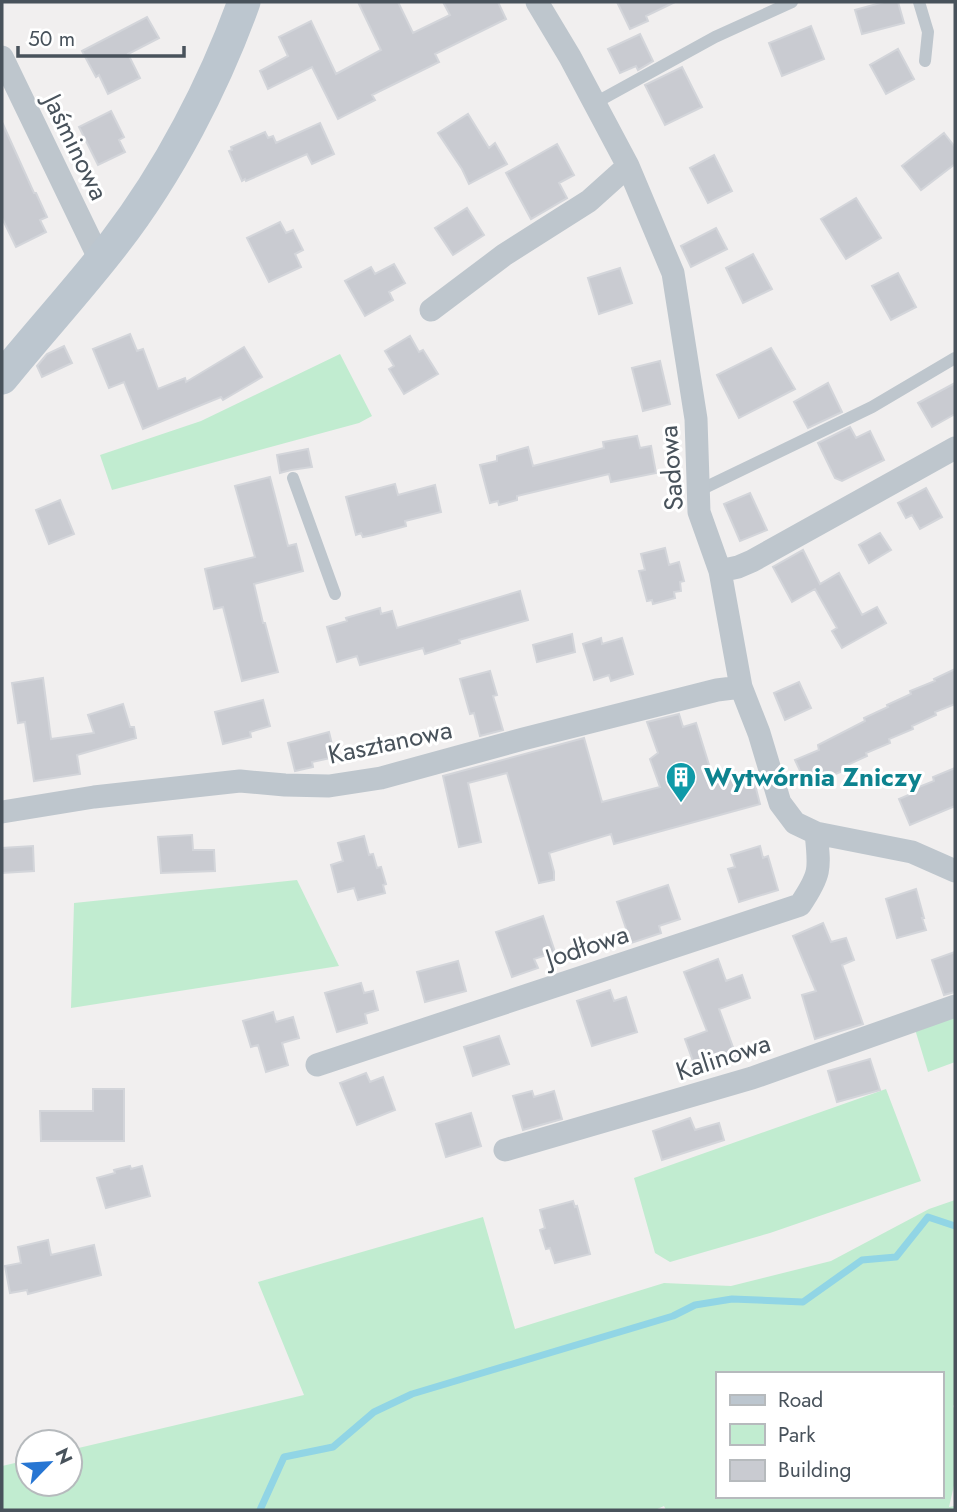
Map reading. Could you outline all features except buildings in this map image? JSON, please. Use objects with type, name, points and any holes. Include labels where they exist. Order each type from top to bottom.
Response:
[{"type":"street","points":[[2,378],[116,241],[161,174],[209,85],[244,2]]},
{"type":"street","name":"Sadowa","points":[[537,2],[570,57],[628,166],[673,273],[696,419],[699,512],[719,571],[741,687],[759,733],[780,803],[795,823],[816,833],[912,852],[955,871]]},
{"type":"street","name":"Jaśminowa","points":[[2,57],[100,260]]},
{"type":"street","points":[[431,310],[504,255],[589,201],[628,166]]},
{"type":"street","points":[[719,571],[752,561],[955,448]]},
{"type":"street","name":"Kasztanowa","points":[[2,812],[94,797],[240,781],[329,786],[381,778],[716,690],[741,687]]},
{"type":"street","name":"Jodłowa","points":[[317,1065],[800,905],[813,886],[820,866],[816,833]]},
{"type":"street","name":"Kalinowa","points":[[505,1150],[752,1078],[955,1006]]},
{"type":"lane","points":[[595,103],[715,37],[792,2]]},
{"type":"lane","points":[[919,2],[928,32],[925,61]]},
{"type":"lane","points":[[698,491],[872,407],[955,358]]},
{"type":"lane","points":[[293,478],[335,594]]},
{"type":"green space","points":[[340,354],[372,416],[359,423],[112,490],[100,455],[201,421]]},
{"type":"green space","points":[[297,880],[339,966],[71,1008],[74,903]]},
{"type":"green space","points":[[955,1011],[955,1062],[928,1072],[914,1026]]},
{"type":"green space","points":[[886,1089],[921,1181],[770,1233],[670,1262],[655,1253],[634,1178]]},
{"type":"green space","points":[[955,1200],[955,1481],[949,1507],[955,1506],[955,1510],[666,1510],[664,1506],[655,1510],[2,1510],[2,1466],[14,1463],[14,1498],[84,1498],[84,1447],[304,1395],[258,1282],[483,1217],[515,1329],[664,1283],[731,1286],[831,1261],[929,1209]]},
{"type":"waterway","points":[[260,1510],[284,1457],[333,1447],[374,1412],[412,1394],[673,1316],[695,1305],[732,1299],[803,1302],[862,1260],[896,1257],[928,1217],[955,1226]]},
{"type":"place","name":"Wytwórnia Zniczy","points":[[681,804]]}]
